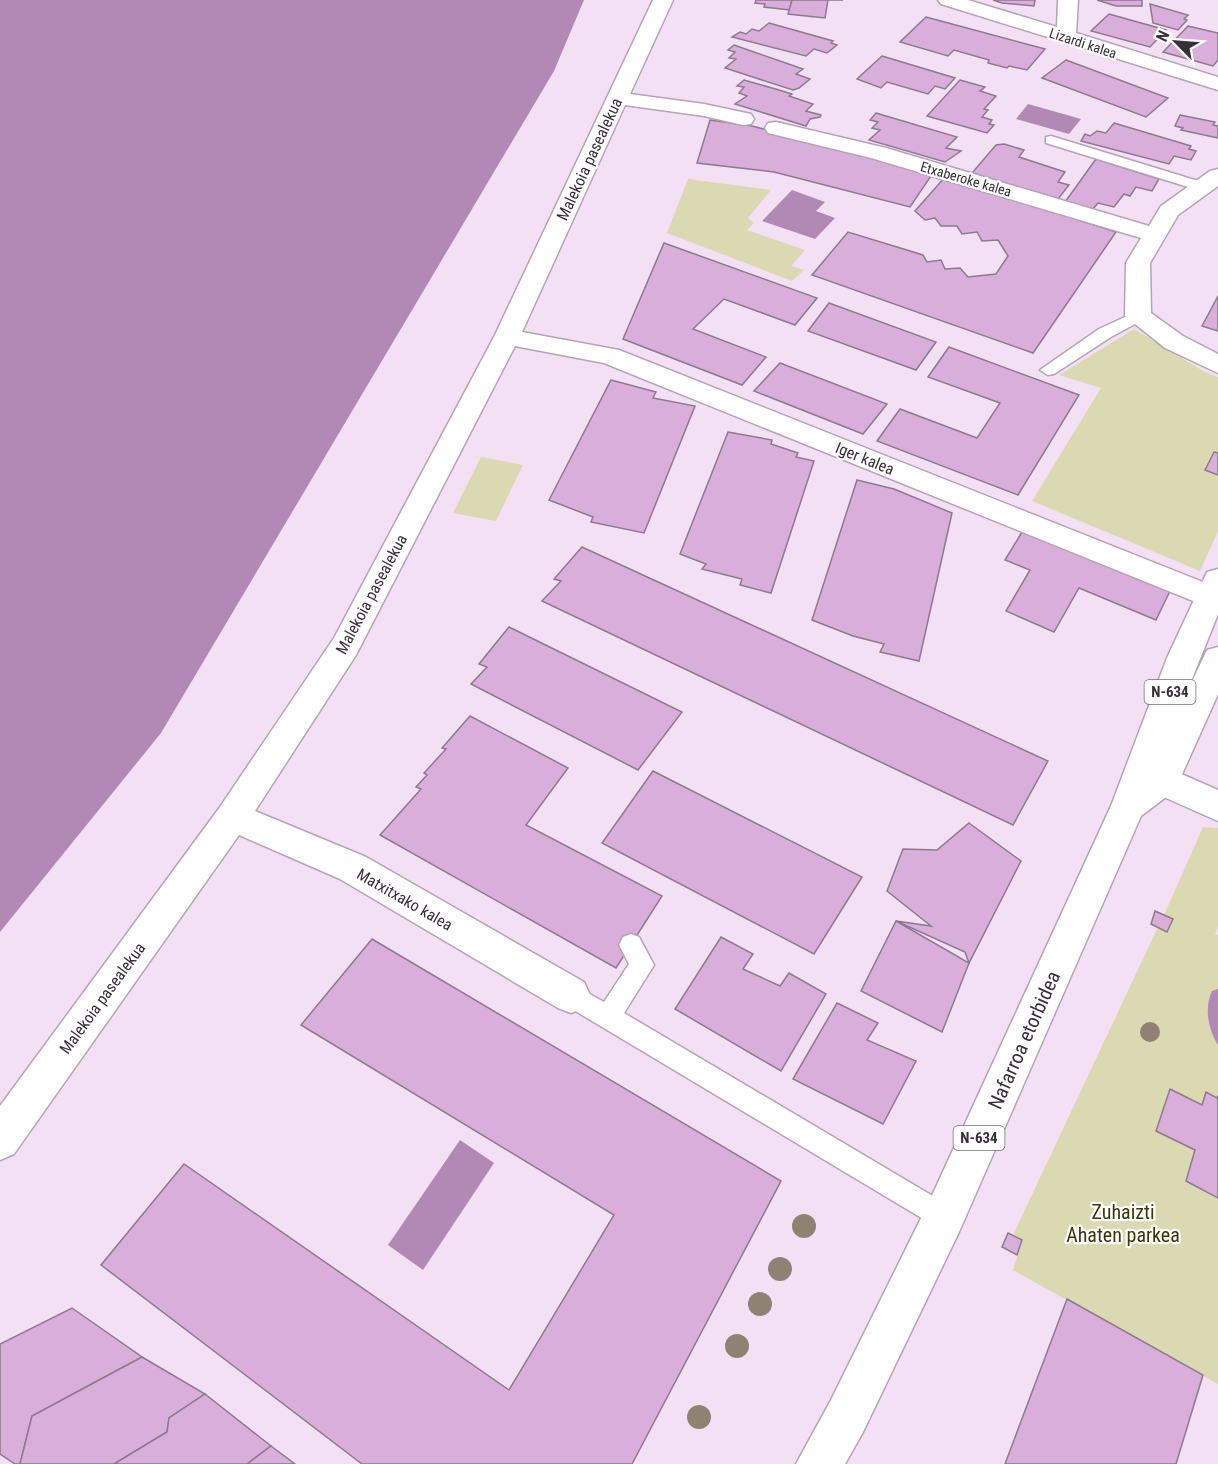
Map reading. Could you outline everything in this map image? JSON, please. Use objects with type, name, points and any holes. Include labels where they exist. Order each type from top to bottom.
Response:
[{"type":"main road","name":"Malekoia pasealekua","points":[[0,1140],[232,817],[345,646],[507,337],[663,0]]},
{"type":"main road","name":"Lizardi kalea","points":[[948,0],[1218,84]]},
{"type":"main road","points":[[1066,37],[1068,0]]},
{"type":"main road","points":[[617,98],[704,110],[742,119]]},
{"type":"main road","name":"Etxaberoke kalea","points":[[776,128],[878,153],[1155,235]]},
{"type":"main road","points":[[1210,181],[1169,211],[1138,263],[1138,316],[1174,342],[1218,365]]},
{"type":"main road","name":"Iger kalea","points":[[507,337],[609,356],[1216,592]]},
{"type":"main road","name":"Nafarroa etorbidea","points":[[819,1464],[847,1416],[944,1217],[1128,806],[1183,658],[1216,592]]},
{"type":"main road","points":[[1162,782],[1162,758],[1189,685],[1183,658]]},
{"type":"main road","name":"N-634","points":[[1162,782],[1218,658]]},
{"type":"main road","points":[[1128,806],[1162,782]]},
{"type":"main road","points":[[1162,782],[1218,806]]},
{"type":"main road","name":"Matxitxako kalea","points":[[232,817],[353,868],[571,994]]},
{"type":"lane","points":[[1051,140],[1210,181]]},
{"type":"lane","points":[[1048,370],[1105,333],[1138,316]]},
{"type":"lane","points":[[608,1017],[642,965],[631,945]]},
{"type":"lane","points":[[571,994],[944,1217]]},
{"type":"green space","points":[[688,179],[771,190],[748,218],[754,223],[747,230],[805,250],[791,266],[804,270],[792,281],[667,233]]},
{"type":"green space","points":[[1134,329],[1205,372],[1218,377],[1218,531],[1200,571],[1032,501],[1101,388],[1059,375]]},
{"type":"green space","points":[[481,457],[523,465],[496,521],[453,513]]},
{"type":"green space","name":"Zuhaizti Ahaten parkea","points":[[1203,827],[1218,828],[1218,927],[1215,934],[1218,935],[1218,1384],[1013,1270],[1022,1241],[1013,1235],[1158,927],[1168,931],[1172,919],[1164,915]]},
{"type":"shaded area","points":[[0,0],[584,0],[554,71],[161,733],[0,932]]},
{"type":"shaded area","points":[[1028,104],[1081,119],[1069,134],[1016,119]]},
{"type":"shaded area","points":[[792,190],[825,202],[816,211],[835,218],[815,239],[762,221]]},
{"type":"shaded area","points":[[1218,989],[1218,1045],[1210,1025],[1208,1004],[1212,991]]},
{"type":"shaded area","points":[[460,1140],[494,1163],[423,1270],[388,1245]]},
{"type":"building","points":[[756,0],[792,0],[790,10],[764,7],[765,4],[755,3]]},
{"type":"building","points":[[792,0],[828,0],[825,18],[788,14]]},
{"type":"building","points":[[993,0],[1035,0],[1034,6]]},
{"type":"building","points":[[1097,0],[1142,0],[1142,6],[1116,6]]},
{"type":"building","points":[[1150,4],[1188,15],[1184,19],[1187,20],[1178,30],[1153,23]]},
{"type":"building","points":[[1109,14],[1166,30],[1150,47],[1091,31]]},
{"type":"building","points":[[926,17],[1045,49],[1027,70],[988,63],[989,60],[954,50],[948,56],[900,42]]},
{"type":"building","points":[[769,23],[833,41],[831,43],[837,45],[827,53],[814,49],[806,56],[732,37],[740,32],[746,34],[752,29],[759,31]]},
{"type":"building","points":[[1188,26],[1218,33],[1218,60],[1213,66],[1163,52]]},
{"type":"building","points":[[734,45],[803,69],[796,74],[810,79],[793,90],[725,68],[736,59],[729,58],[735,52],[728,50]]},
{"type":"building","points":[[882,56],[955,78],[945,89],[935,86],[928,94],[887,82],[881,88],[857,79]]},
{"type":"building","points":[[1066,60],[1168,98],[1146,117],[1042,78]]},
{"type":"building","points":[[744,80],[792,94],[789,96],[813,104],[806,111],[821,115],[810,119],[806,126],[735,104],[747,96],[739,93],[744,87],[737,86]]},
{"type":"building","points":[[960,80],[985,87],[980,91],[996,96],[984,109],[988,110],[982,117],[992,120],[989,124],[994,125],[987,133],[927,116]]},
{"type":"building","points":[[876,113],[957,137],[946,148],[961,151],[945,162],[869,140],[880,130],[872,128],[878,122],[870,120]]},
{"type":"building","points":[[1180,115],[1215,122],[1213,125],[1218,126],[1218,138],[1181,130],[1183,128],[1175,126]]},
{"type":"building","points":[[710,120],[752,126],[933,173],[910,207],[774,172],[697,163]]},
{"type":"building","points":[[1114,123],[1191,146],[1189,149],[1196,151],[1191,160],[1174,156],[1169,164],[1081,141],[1085,134],[1090,136],[1097,131],[1106,133]]},
{"type":"building","points":[[1004,144],[1024,150],[1019,157],[1065,172],[1058,182],[1069,185],[1058,199],[972,173],[996,145]]},
{"type":"building","points":[[1096,159],[1159,179],[1152,191],[1136,187],[1130,196],[1124,194],[1114,207],[1098,203],[1093,209],[1065,202]]},
{"type":"building","points":[[945,177],[1116,232],[1033,353],[812,275],[848,232],[923,255],[927,262],[941,260],[945,269],[960,268],[968,277],[996,274],[1008,256],[998,240],[982,241],[977,232],[962,234],[957,226],[941,226],[935,218],[925,220],[915,211]]},
{"type":"building","points":[[664,243],[817,298],[795,325],[724,299],[693,329],[766,357],[742,385],[623,339]]},
{"type":"building","points":[[1218,296],[1218,331],[1202,326]]},
{"type":"building","points":[[829,303],[936,342],[916,370],[808,331]]},
{"type":"building","points":[[949,347],[1079,395],[1018,495],[877,441],[900,409],[977,438],[1000,403],[928,377]]},
{"type":"building","points":[[780,363],[887,404],[863,434],[754,391]]},
{"type":"building","points":[[611,380],[656,392],[653,398],[695,406],[644,533],[591,522],[593,517],[549,500]]},
{"type":"building","points":[[728,432],[772,440],[771,444],[798,453],[796,457],[814,461],[771,593],[740,585],[742,579],[702,569],[706,564],[680,554]]},
{"type":"building","points":[[1214,452],[1218,453],[1218,475],[1205,470]]},
{"type":"building","points":[[857,480],[894,489],[952,513],[919,661],[880,652],[884,644],[853,636],[812,620]]},
{"type":"building","points":[[1022,532],[1170,591],[1156,620],[1079,588],[1054,632],[1006,611],[1030,570],[1005,560]]},
{"type":"building","points":[[582,547],[1048,761],[1013,825],[542,601],[561,581],[554,579]]},
{"type":"building","points":[[509,627],[682,712],[638,770],[471,684],[487,667],[479,664]]},
{"type":"building","points":[[470,716],[568,768],[526,825],[662,896],[616,968],[380,835],[421,789],[416,787],[427,775],[424,773],[446,749],[442,748]]},
{"type":"building","points":[[653,771],[862,877],[814,954],[602,843]]},
{"type":"building","points":[[969,823],[1021,861],[969,963],[965,952],[896,921],[931,926],[887,891],[903,849],[937,850]]},
{"type":"building","points":[[1155,911],[1173,919],[1167,932],[1151,924]]},
{"type":"building","points":[[896,921],[969,963],[942,1032],[861,991]]},
{"type":"building","points":[[721,937],[753,954],[743,969],[780,986],[789,973],[826,994],[781,1071],[675,1009]]},
{"type":"building","points":[[372,939],[781,1181],[632,1464],[362,1464],[101,1265],[184,1164],[509,1390],[614,1215],[301,1025]]},
{"type":"building","points":[[837,1003],[878,1023],[867,1040],[916,1061],[883,1124],[793,1079]]},
{"type":"building","points":[[1170,1089],[1202,1105],[1206,1092],[1217,1098],[1218,1096],[1218,1198],[1186,1181],[1195,1150],[1156,1131]]},
{"type":"building","points":[[1008,1233],[1022,1240],[1017,1255],[1002,1247]]},
{"type":"building","points":[[1067,1299],[1203,1375],[1176,1464],[1005,1464]]},
{"type":"building","points":[[72,1308],[142,1357],[32,1416],[20,1464],[15,1464],[0,1454],[0,1344]]},
{"type":"building","points":[[142,1357],[205,1394],[169,1418],[167,1432],[114,1464],[20,1464],[32,1416]]},
{"type":"building","points":[[205,1394],[271,1446],[247,1464],[114,1464],[167,1432],[169,1418]]},
{"type":"building","points":[[271,1446],[295,1464],[247,1464]]}]
